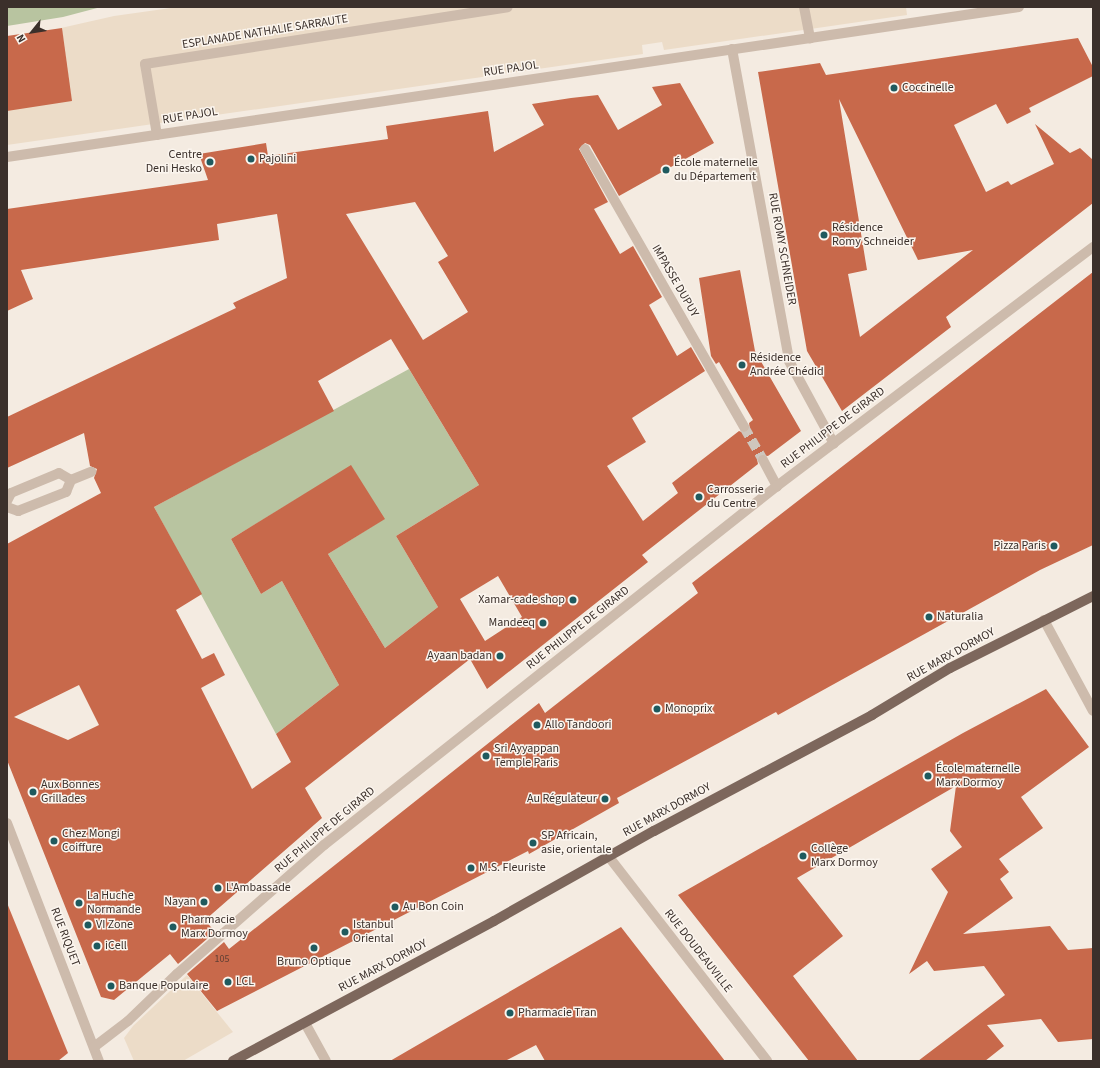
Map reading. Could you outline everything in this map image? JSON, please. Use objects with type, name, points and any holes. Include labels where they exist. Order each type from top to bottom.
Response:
[{"type":"main road","name":"RUE MARX DORMOY","points":[[233,1061],[872,715],[950,668],[1093,596]]},
{"type":"street","name":"ESPLANADE NATHALIE SARRAUTE","points":[[157,135],[145,64],[508,7]]},
{"type":"street","points":[[804,7],[810,38]]},
{"type":"street","name":"RUE PAJOL","points":[[7,157],[1019,7]]},
{"type":"street","name":"RUE ROMY SCHNEIDER","points":[[732,49],[789,361],[834,444]]},
{"type":"street","name":"IMPASSE DUPUY","points":[[585,149],[744,427]]},
{"type":"street","name":"RUE PHILIPPE DE GIRARD","points":[[94,1047],[128,1021],[177,974],[324,845],[777,486],[1093,247]]},
{"type":"street","points":[[763,460],[777,486]]},
{"type":"street","points":[[7,507],[18,511],[66,492],[72,480],[91,472]]},
{"type":"street","points":[[7,501],[11,493],[59,473],[72,480]]},
{"type":"street","points":[[1044,620],[1093,711]]},
{"type":"street","name":"RUE RIQUET","points":[[7,822],[99,1061]]},
{"type":"street","name":"RUE DOUDEAUVILLE","points":[[608,857],[767,1061]]},
{"type":"street","points":[[305,1022],[326,1061]]},
{"type":"green space","points":[[7,7],[101,7],[63,17],[7,26]]},
{"type":"green space","points":[[409,369],[479,485],[396,536],[438,607],[385,648],[328,554],[384,519],[351,466],[231,539],[261,594],[282,581],[339,685],[276,734],[154,507]]},
{"type":"shaded area","points":[[178,7],[906,7],[907,15],[664,50],[662,42],[642,45],[643,54],[7,145],[7,111],[70,89],[61,28],[114,16]]},
{"type":"shaded area","points":[[187,975],[233,1032],[183,1061],[134,1061],[124,1038],[133,1026]]},
{"type":"building","points":[[62,28],[72,101],[7,111],[7,36]]},
{"type":"building","points":[[1078,38],[1093,67],[1093,76],[1029,108],[1031,112],[1007,124],[996,104],[954,125],[986,192],[1008,181],[1011,185],[1054,164],[1035,124],[1070,153],[1080,148],[1093,160],[1093,203],[946,317],[951,327],[842,411],[807,351],[758,72],[820,63],[826,75]],"holes":[[[839,99],[918,260],[973,250],[860,337],[848,274],[867,270]]]},
{"type":"building","points":[[680,83],[714,143],[619,196],[590,145],[585,143],[579,149],[608,202],[594,209],[620,254],[633,246],[662,297],[649,305],[677,356],[691,347],[705,371],[632,418],[646,442],[607,466],[643,521],[678,493],[672,483],[739,431],[744,433],[750,430],[749,423],[753,420],[719,362],[716,364],[711,356],[699,278],[740,270],[755,351],[801,431],[768,456],[760,455],[757,459],[758,464],[642,555],[648,562],[487,689],[470,659],[305,788],[322,818],[205,920],[215,932],[178,964],[170,954],[114,1000],[101,997],[7,760],[7,544],[101,493],[94,478],[97,469],[90,466],[84,433],[7,468],[7,417],[236,308],[233,303],[287,278],[277,214],[217,224],[219,240],[21,270],[33,299],[7,311],[7,209],[208,180],[199,154],[266,143],[268,156],[388,139],[386,126],[488,111],[494,152],[544,125],[532,104],[571,98],[598,95],[618,130],[662,105],[652,87]],"holes":[[[415,202],[448,256],[438,262],[468,312],[423,340],[346,214]],[[391,339],[479,485],[396,536],[438,607],[385,648],[328,554],[385,519],[351,465],[231,539],[261,594],[282,581],[339,685],[276,734],[291,762],[252,789],[201,688],[225,675],[214,653],[202,659],[176,610],[202,594],[154,507],[334,411],[318,381]],[[498,576],[522,617],[485,641],[460,599]],[[79,685],[99,725],[68,740],[14,717]]]},
{"type":"building","points":[[1093,272],[1093,545],[1040,570],[778,715],[776,712],[617,798],[619,803],[529,854],[528,851],[217,1011],[187,974],[224,942],[229,949],[539,703],[545,713],[698,593],[692,583]]},
{"type":"building","points":[[1046,689],[1089,747],[1021,797],[1043,828],[999,859],[1009,872],[1000,879],[1013,898],[963,934],[1050,926],[1068,950],[1093,948],[1093,1039],[1058,1042],[1041,1019],[987,1025],[1004,1046],[985,1061],[918,1061],[1005,995],[984,966],[934,971],[927,961],[909,974],[948,892],[931,869],[962,847],[950,831],[956,786],[797,878],[843,936],[793,976],[858,1061],[809,1061],[678,895],[963,733]]},
{"type":"building","points":[[7,903],[68,1053],[58,1061],[7,1061]]},
{"type":"building","points":[[621,927],[725,1061],[545,1061],[536,1045],[505,1061],[390,1061]]},
{"type":"tunnel","points":[[744,427],[763,460]]},
{"type":"place","name":"Coccinelle","points":[[894,88]]},
{"type":"place","name":"Pajolini","points":[[251,159]]},
{"type":"place","name":"Centre Deni Hesko","points":[[210,162]]},
{"type":"place","name":"École maternelle du Département","points":[[666,170]]},
{"type":"place","name":"Résidence Romy Schneider","points":[[824,235]]},
{"type":"place","name":"Résidence Andrée Chédid","points":[[742,365]]},
{"type":"place","name":"Carrosserie du Centre","points":[[699,497]]},
{"type":"place","name":"Pizza Paris","points":[[1054,546]]},
{"type":"place","name":"Xamar-cade shop","points":[[573,600]]},
{"type":"place","name":"Naturalia","points":[[929,617]]},
{"type":"place","name":"Mandeeq","points":[[543,623]]},
{"type":"place","name":"Ayaan badan","points":[[500,656]]},
{"type":"place","name":"Monoprix","points":[[657,709]]},
{"type":"place","name":"Allo Tandoori","points":[[537,725]]},
{"type":"place","name":"Sri Ayyappan Temple Paris","points":[[486,756]]},
{"type":"place","name":"École maternelle Marx Dormoy","points":[[928,776]]},
{"type":"place","name":"Aux Bonnes Grillades","points":[[33,792]]},
{"type":"place","name":"Au Régulateur","points":[[605,799]]},
{"type":"place","name":"Chez Mongi Coiffure","points":[[54,841]]},
{"type":"place","name":"SP Africain, asie, orientale","points":[[533,843]]},
{"type":"place","name":"Collège Marx Dormoy","points":[[803,856]]},
{"type":"place","name":"M.S. Fleuriste","points":[[471,868]]},
{"type":"place","name":"L'Ambassade","points":[[218,888]]},
{"type":"place","name":"Nayan","points":[[204,902]]},
{"type":"place","name":"La Huche Normande","points":[[79,903]]},
{"type":"place","name":"Au Bon Coin","points":[[395,907]]},
{"type":"place","name":"VI Zone","points":[[88,925]]},
{"type":"place","name":"Pharmacie Marx Dormoy","points":[[173,927]]},
{"type":"place","name":"Istanbul Oriental","points":[[345,932]]},
{"type":"place","name":"iCell","points":[[97,946]]},
{"type":"place","name":"Bruno Optique","points":[[314,948]]},
{"type":"place","name":"LCL","points":[[228,982]]},
{"type":"place","name":"Banque Populaire","points":[[111,986]]},
{"type":"place","name":"Pharmacie Tran","points":[[510,1013]]}]
